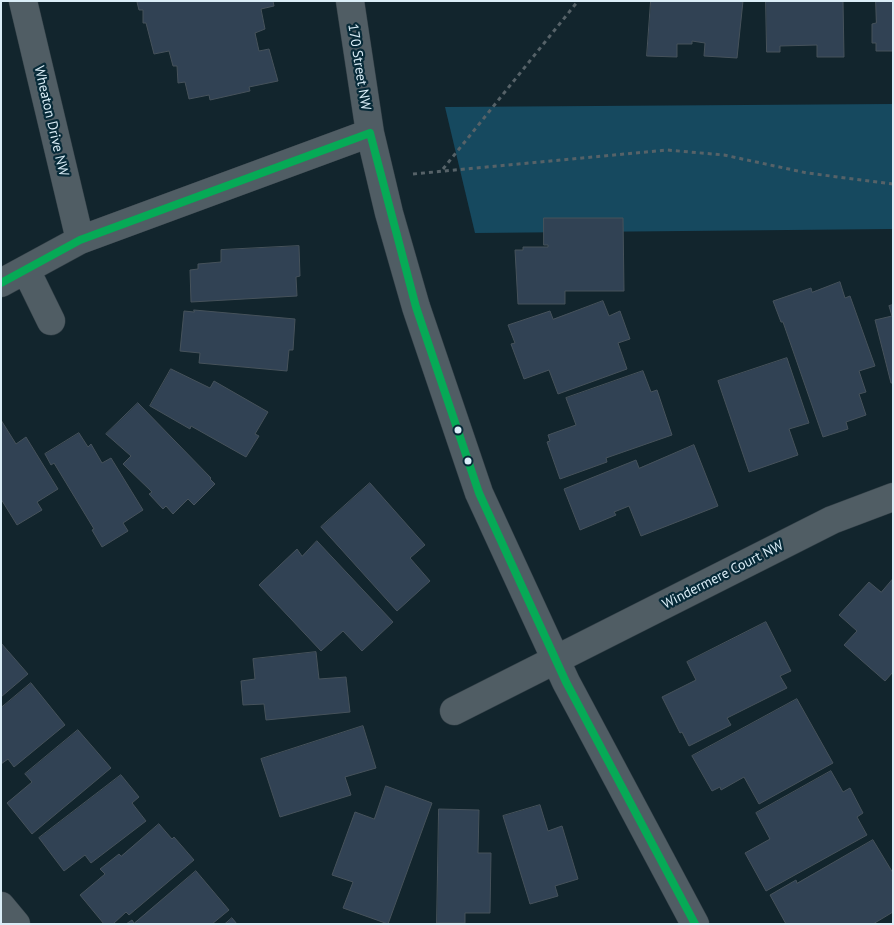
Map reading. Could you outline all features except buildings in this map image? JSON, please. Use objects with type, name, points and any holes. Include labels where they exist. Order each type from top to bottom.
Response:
[{"type":"street","name":"Wheaton Drive NW","points":[[23,1],[80,240]]},
{"type":"street","name":"170 Street NW","points":[[350,1],[370,133],[381,179],[416,307],[479,493],[556,660],[695,924]]},
{"type":"street","points":[[1,283],[80,240],[370,133]]},
{"type":"street","points":[[26,270],[51,321]]},
{"type":"street","name":"Windermere Court NW","points":[[454,711],[832,520],[893,497]]},
{"type":"street","points":[[1,906],[16,924]]},
{"type":"path","points":[[443,170],[578,1]]},
{"type":"path","points":[[381,179],[443,170],[667,150],[724,155],[806,173],[893,184]]},
{"type":"shaded area","points":[[893,104],[893,229],[475,233],[445,107]]},
{"type":"transit line","points":[[370,133],[416,307],[479,493],[566,682],[695,924]]},
{"type":"transit line","points":[[1,283],[80,240],[370,133]]}]
